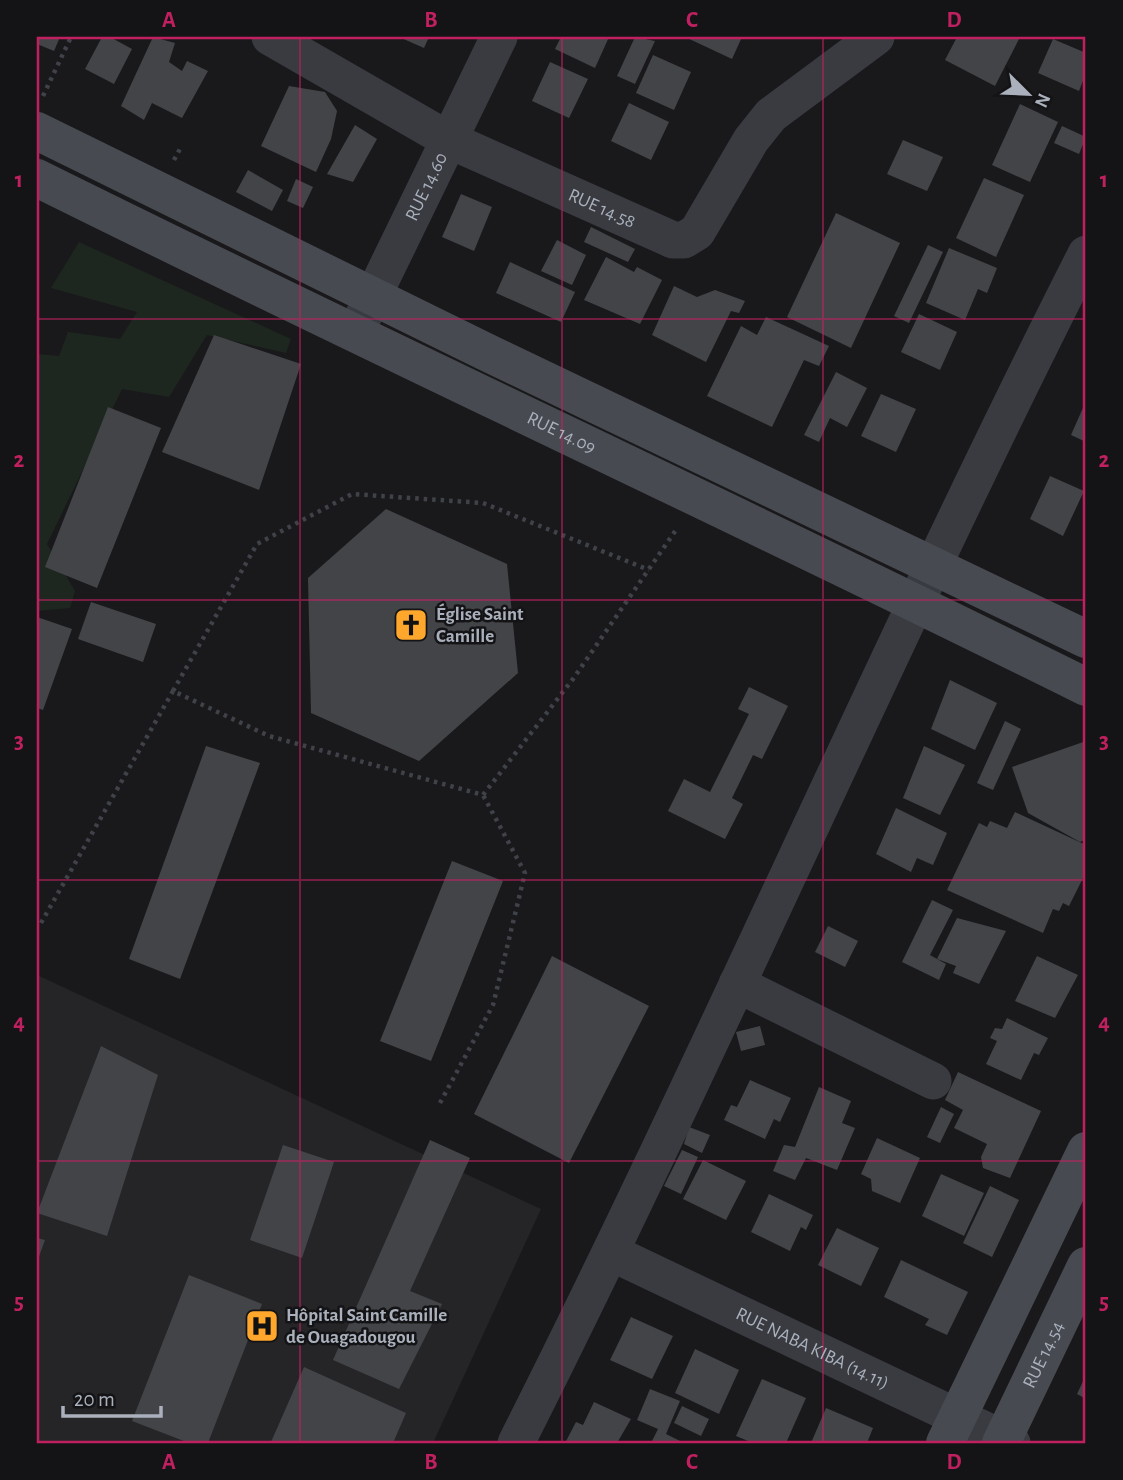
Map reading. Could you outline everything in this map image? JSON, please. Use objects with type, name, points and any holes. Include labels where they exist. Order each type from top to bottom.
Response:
[{"type":"street","name":"RUE 14.58","points":[[270,37],[449,140],[673,240],[684,240],[697,232],[751,140],[771,115],[876,37]]},
{"type":"street","name":"RUE 14.60","points":[[354,335],[499,37]]},
{"type":"street","name":"RUE 14.09","points":[[37,131],[372,297],[1086,639]]},
{"type":"street","name":"RUE 14.09","points":[[37,178],[354,335],[917,602],[1086,687]]},
{"type":"street","points":[[516,1443],[612,1253],[933,566],[1085,261]]},
{"type":"street","points":[[737,984],[933,1081]]},
{"type":"street","points":[[951,1430],[1086,1151]]},
{"type":"street","name":"RUE NABA KIBA (14.11)","points":[[612,1253],[951,1430],[1006,1442]]},
{"type":"street","name":"RUE 14.54","points":[[1006,1442],[1086,1266]]},
{"type":"path","points":[[37,109],[71,37]]},
{"type":"path","points":[[41,923],[257,544],[352,494],[483,503],[649,570]]},
{"type":"path","points":[[483,795],[573,680],[699,498]]},
{"type":"path","points":[[173,691],[269,736],[483,795],[525,873],[493,1005],[440,1103]]},
{"type":"shaded area","points":[[79,242],[291,339],[286,353],[207,335],[169,397],[122,389],[47,544],[75,591],[70,608],[37,611],[37,354],[59,356],[68,332],[120,339],[137,312],[51,288]]},
{"type":"shaded area","name":"Hôpital Saint Camille de Ouagadougou","points":[[37,975],[541,1209],[433,1443],[37,1443]]},
{"type":"building","points":[[37,37],[60,37],[54,51],[37,44]]},
{"type":"building","points":[[102,37],[110,37],[132,49],[114,84],[85,69]]},
{"type":"building","points":[[153,37],[175,43],[169,62],[182,71],[187,61],[208,71],[182,118],[152,103],[144,120],[121,106]]},
{"type":"building","points":[[399,37],[429,37],[424,48]]},
{"type":"building","points":[[561,37],[609,37],[595,68],[555,49]]},
{"type":"building","points":[[635,37],[655,41],[635,84],[617,76]]},
{"type":"building","points":[[685,37],[742,37],[732,59]]},
{"type":"building","points":[[957,37],[1020,37],[995,86],[945,60]]},
{"type":"building","points":[[1053,39],[1086,53],[1086,73],[1079,91],[1038,73]]},
{"type":"building","points":[[653,55],[691,72],[674,110],[636,93]]},
{"type":"building","points":[[550,62],[588,79],[569,118],[532,101]]},
{"type":"building","points":[[289,86],[325,92],[337,111],[331,139],[316,172],[261,146]]},
{"type":"building","points":[[629,103],[669,122],[651,160],[611,141]]},
{"type":"building","points":[[1020,104],[1058,122],[1030,182],[992,165]]},
{"type":"building","points":[[355,125],[377,139],[353,182],[327,174]]},
{"type":"building","points":[[1062,126],[1086,137],[1079,154],[1054,143]]},
{"type":"building","points":[[903,140],[943,157],[927,191],[887,174]]},
{"type":"building","points":[[248,170],[283,190],[272,211],[236,192]]},
{"type":"building","points":[[984,178],[1024,195],[996,257],[956,238]]},
{"type":"building","points":[[296,179],[313,187],[303,208],[287,201]]},
{"type":"building","points":[[461,194],[492,207],[474,251],[442,237]]},
{"type":"building","points":[[836,213],[900,243],[851,348],[787,317]]},
{"type":"building","points":[[591,227],[635,249],[628,262],[584,242]]},
{"type":"building","points":[[557,240],[586,255],[572,285],[541,271]]},
{"type":"building","points":[[928,245],[943,252],[909,323],[894,316]]},
{"type":"building","points":[[949,248],[997,268],[987,293],[978,289],[965,320],[926,303]]},
{"type":"building","points":[[606,257],[634,272],[637,267],[662,280],[640,324],[584,300]]},
{"type":"building","points":[[510,262],[575,292],[561,322],[496,293]]},
{"type":"building","points":[[674,286],[697,297],[715,290],[745,301],[739,313],[731,311],[706,362],[652,335]]},
{"type":"building","points":[[919,314],[957,332],[940,370],[901,352]]},
{"type":"building","points":[[766,317],[829,346],[819,366],[804,360],[772,427],[707,396],[741,326],[757,335]]},
{"type":"building","points":[[214,335],[301,364],[259,490],[162,452]]},
{"type":"building","points":[[836,372],[867,388],[847,427],[830,418],[819,442],[804,435]]},
{"type":"building","points":[[881,394],[916,409],[896,452],[861,436]]},
{"type":"building","points":[[1086,401],[1086,442],[1071,435]]},
{"type":"building","points":[[108,407],[161,428],[97,588],[45,567]]},
{"type":"building","points":[[1050,476],[1084,491],[1063,536],[1030,519]]},
{"type":"building","name":"Église Saint Camille","points":[[386,509],[507,564],[518,673],[419,761],[311,713],[308,578]]},
{"type":"building","points":[[91,602],[156,624],[143,662],[78,639]]},
{"type":"building","points":[[37,617],[72,629],[43,710],[37,708]]},
{"type":"building","points":[[950,680],[997,703],[975,750],[931,729]]},
{"type":"building","points":[[749,687],[788,706],[762,759],[753,755],[732,798],[743,804],[725,839],[668,811],[684,779],[710,792],[749,714],[738,709]]},
{"type":"building","points":[[1005,721],[1021,729],[993,790],[977,783]]},
{"type":"building","points":[[1086,741],[1086,839],[1080,842],[1028,813],[1012,767]]},
{"type":"building","points":[[206,746],[260,763],[180,979],[129,959]]},
{"type":"building","points":[[924,746],[965,765],[940,815],[903,798]]},
{"type":"building","points":[[896,808],[947,833],[933,865],[917,858],[911,872],[876,854]]},
{"type":"building","points":[[1015,812],[1086,845],[1086,872],[1069,906],[1063,903],[1059,911],[1053,909],[1043,933],[947,890],[979,823],[987,827],[990,821],[1007,828]]},
{"type":"building","points":[[452,861],[503,881],[431,1061],[380,1041]]},
{"type":"building","points":[[932,900],[953,910],[930,955],[946,964],[939,980],[902,962]]},
{"type":"building","points":[[957,918],[1006,931],[979,984],[953,973],[956,966],[937,959]]},
{"type":"building","points":[[828,926],[858,941],[845,967],[815,952]]},
{"type":"building","points":[[552,956],[649,1006],[569,1163],[474,1114]]},
{"type":"building","points":[[1037,956],[1078,975],[1055,1018],[1015,1001]]},
{"type":"building","points":[[1007,1018],[1048,1038],[1039,1055],[1034,1053],[1021,1080],[986,1064],[997,1041],[990,1038],[995,1028],[1002,1029]]},
{"type":"building","points":[[760,1026],[765,1045],[741,1051],[736,1032]]},
{"type":"building","points":[[101,1046],[158,1075],[107,1236],[37,1213]]},
{"type":"building","points":[[958,1072],[1041,1111],[1010,1178],[983,1168],[981,1157],[987,1144],[954,1128],[963,1110],[945,1100]]},
{"type":"building","points":[[750,1080],[791,1098],[780,1122],[774,1119],[765,1139],[724,1120],[731,1105],[737,1107]]},
{"type":"building","points":[[819,1087],[851,1101],[842,1123],[855,1128],[837,1170],[806,1158],[795,1180],[773,1171],[784,1145],[795,1147]]},
{"type":"building","points":[[941,1107],[954,1114],[940,1143],[927,1137]]},
{"type":"building","points":[[689,1127],[710,1135],[702,1153],[684,1144]]},
{"type":"building","points":[[877,1138],[920,1158],[900,1203],[872,1191],[871,1179],[861,1174]]},
{"type":"building","points":[[430,1140],[470,1158],[410,1291],[442,1304],[399,1389],[333,1360]]},
{"type":"building","points":[[283,1145],[334,1162],[302,1258],[250,1240]]},
{"type":"building","points":[[682,1150],[698,1157],[681,1194],[664,1186]]},
{"type":"building","points":[[703,1160],[746,1181],[726,1220],[683,1199]]},
{"type":"building","points":[[941,1174],[984,1193],[964,1236],[922,1216]]},
{"type":"building","points":[[990,1186],[1019,1200],[992,1257],[963,1243]]},
{"type":"building","points":[[769,1194],[813,1215],[806,1230],[801,1227],[790,1251],[751,1232]]},
{"type":"building","points":[[837,1228],[879,1248],[861,1286],[818,1265]]},
{"type":"building","points":[[37,1238],[45,1240],[37,1262]]},
{"type":"building","points":[[901,1260],[968,1292],[947,1335],[925,1325],[929,1319],[884,1297]]},
{"type":"building","points":[[189,1275],[262,1304],[208,1443],[189,1443],[132,1421]]},
{"type":"building","points":[[631,1317],[673,1336],[652,1379],[610,1360]]},
{"type":"building","points":[[695,1349],[739,1370],[719,1414],[675,1393]]},
{"type":"building","points":[[304,1367],[406,1413],[393,1443],[271,1442]]},
{"type":"building","points":[[1086,1375],[1086,1399],[1077,1394]]},
{"type":"building","points":[[762,1379],[806,1398],[786,1443],[753,1443],[736,1436]]},
{"type":"building","points":[[650,1389],[680,1401],[666,1434],[684,1443],[651,1443],[658,1429],[637,1420]]},
{"type":"building","points":[[594,1402],[631,1419],[617,1443],[565,1443],[576,1422],[583,1425]]},
{"type":"building","points":[[682,1406],[709,1419],[701,1436],[674,1423]]},
{"type":"building","points":[[826,1408],[873,1428],[867,1443],[811,1443]]},
{"type":"place","name":"Église Saint Camille","points":[[411,625]]},
{"type":"place","name":"Hôpital Saint Camille de Ouagadougou","points":[[262,1326]]}]
